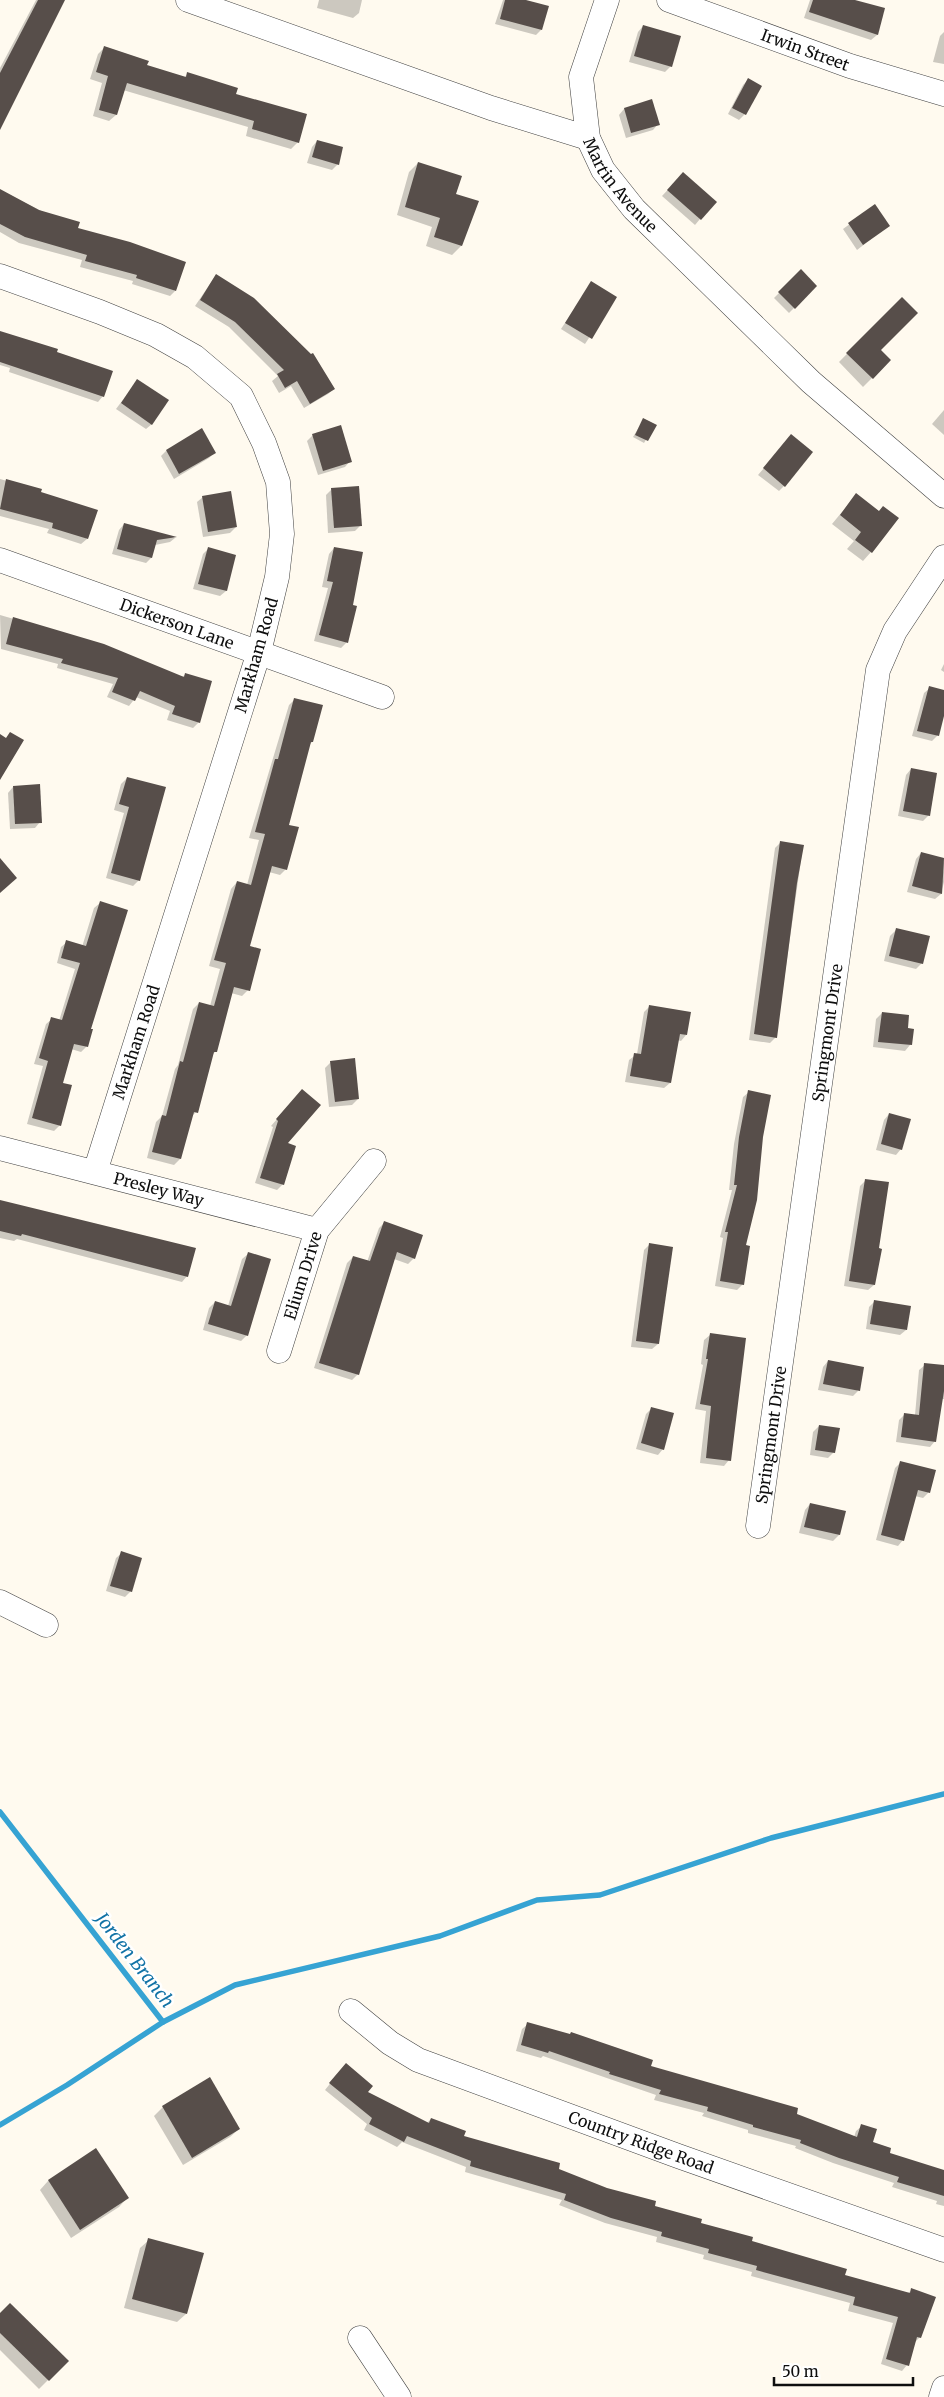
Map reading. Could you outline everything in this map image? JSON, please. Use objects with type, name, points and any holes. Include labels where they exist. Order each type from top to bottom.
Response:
[{"type":"street","name":"Martin Avenue","points":[[188,0],[491,108],[588,138],[603,170],[634,208],[811,382],[944,496]]},
{"type":"street","points":[[588,138],[581,77],[607,0]]},
{"type":"street","name":"Irwin Street","points":[[669,0],[850,66],[944,94]]},
{"type":"street","name":"Markham Road","points":[[0,276],[100,312],[156,335],[195,358],[241,396],[264,443],[278,482],[282,534],[277,577],[259,652],[95,1172]]},
{"type":"street","name":"Springmont Drive","points":[[758,1526],[878,670],[895,632],[944,557]]},
{"type":"street","name":"Dickerson Lane","points":[[0,560],[382,697]]},
{"type":"street","name":"Presley Way","points":[[0,1148],[317,1230]]},
{"type":"street","name":"Elium Drive","points":[[279,1351],[317,1230],[374,1160]]},
{"type":"street","points":[[0,1602],[46,1625]]},
{"type":"street","name":"Country Ridge Road","points":[[351,2011],[390,2043],[418,2060],[678,2156],[944,2250]]},
{"type":"street","points":[[360,2338],[399,2397]]},
{"type":"street","points":[[941,2397],[944,2388]]},
{"type":"building","points":[[38,0],[65,0],[0,130],[0,73]]},
{"type":"building","points":[[505,0],[526,0],[549,6],[542,30],[500,19]]},
{"type":"building","points":[[813,0],[855,0],[885,8],[878,35],[809,12]]},
{"type":"building","points":[[643,25],[681,36],[672,67],[634,56]]},
{"type":"building","points":[[104,46],[149,61],[147,65],[186,77],[187,72],[238,88],[236,94],[307,114],[299,143],[252,129],[254,121],[127,83],[117,115],[99,110],[108,76],[96,72]]},
{"type":"building","points":[[748,78],[762,86],[746,115],[732,108]]},
{"type":"building","points":[[652,99],[660,125],[631,133],[624,108]]},
{"type":"building","points":[[317,140],[343,147],[339,165],[312,157]]},
{"type":"building","points":[[418,162],[462,176],[456,194],[479,201],[462,246],[434,237],[440,218],[405,207]]},
{"type":"building","points":[[683,172],[717,202],[701,220],[667,190]]},
{"type":"building","points":[[0,189],[39,210],[80,222],[78,228],[130,242],[186,262],[176,291],[136,278],[137,275],[85,261],[87,255],[25,237],[0,224]]},
{"type":"building","points":[[875,204],[890,226],[863,245],[848,223]]},
{"type":"building","points":[[801,269],[817,286],[795,309],[778,292]]},
{"type":"building","points":[[216,274],[254,298],[311,354],[313,353],[335,389],[310,404],[297,381],[285,388],[277,374],[284,370],[235,322],[200,300]]},
{"type":"building","points":[[591,281],[617,297],[592,339],[565,323]]},
{"type":"building","points":[[902,297],[918,313],[881,350],[891,360],[873,379],[846,353]]},
{"type":"building","points":[[0,331],[58,349],[57,352],[113,371],[104,397],[0,362]]},
{"type":"building","points":[[137,379],[169,400],[152,425],[121,403]]},
{"type":"building","points":[[643,418],[657,425],[648,441],[635,435]]},
{"type":"building","points":[[341,425],[352,462],[323,471],[312,434]]},
{"type":"building","points":[[202,428],[216,453],[179,474],[166,450]]},
{"type":"building","points":[[791,434],[813,452],[785,487],[763,468]]},
{"type":"building","points":[[6,479],[42,489],[41,492],[98,510],[88,539],[52,528],[53,523],[0,509]]},
{"type":"building","points":[[359,486],[362,526],[334,528],[331,488]]},
{"type":"building","points":[[231,491],[237,527],[208,532],[202,496]]},
{"type":"building","points":[[856,493],[879,511],[883,506],[899,518],[872,553],[855,540],[861,532],[840,515]]},
{"type":"building","points":[[124,523],[177,537],[157,540],[152,558],[117,549]]},
{"type":"building","points":[[208,547],[236,555],[227,591],[198,584]]},
{"type":"building","points":[[334,547],[363,552],[353,605],[357,606],[348,643],[319,635],[333,582],[327,581]]},
{"type":"building","points":[[13,617],[104,644],[184,677],[185,673],[212,681],[200,723],[172,714],[175,706],[140,691],[135,701],[112,692],[118,678],[61,663],[63,659],[6,644]]},
{"type":"building","points":[[929,686],[944,690],[944,716],[939,736],[917,731]]},
{"type":"building","points":[[294,698],[323,705],[289,825],[299,827],[287,870],[272,866],[250,946],[261,949],[250,991],[234,987],[217,1052],[214,1052],[198,1113],[194,1112],[181,1159],[152,1152],[162,1115],[166,1116],[180,1061],[183,1062],[199,1002],[214,1006],[226,963],[214,960],[237,881],[251,885],[265,834],[255,832],[275,759],[278,759]]},
{"type":"building","points":[[10,732],[24,740],[0,780],[0,734],[6,738]]},
{"type":"building","points":[[911,768],[937,773],[930,816],[903,811]]},
{"type":"building","points":[[127,777],[166,787],[140,881],[111,873],[129,807],[119,804]]},
{"type":"building","points":[[40,784],[42,823],[15,824],[13,786]]},
{"type":"building","points":[[780,841],[804,845],[797,883],[777,1038],[754,1034]]},
{"type":"building","points":[[921,852],[944,858],[942,894],[912,886]]},
{"type":"building","points":[[0,858],[17,878],[0,893]]},
{"type":"building","points":[[100,901],[128,910],[91,1029],[93,1029],[88,1047],[74,1044],[63,1083],[72,1085],[61,1126],[32,1118],[48,1061],[39,1058],[51,1017],[62,1020],[80,963],[61,958],[66,940],[86,946]]},
{"type":"building","points":[[896,928],[930,936],[923,964],[889,956]]},
{"type":"building","points":[[649,1005],[691,1012],[687,1035],[680,1034],[671,1083],[630,1076],[634,1053],[641,1054]]},
{"type":"building","points":[[882,1012],[909,1015],[908,1028],[914,1029],[912,1045],[878,1042]]},
{"type":"building","points":[[355,1058],[359,1099],[335,1102],[330,1061]]},
{"type":"building","points":[[302,1089],[321,1105],[288,1143],[296,1146],[284,1185],[260,1178],[278,1121],[276,1119]]},
{"type":"building","points":[[748,1090],[771,1095],[763,1137],[757,1200],[746,1245],[750,1246],[744,1285],[720,1281],[728,1232],[725,1232],[737,1185],[734,1185],[739,1137]]},
{"type":"building","points":[[889,1113],[911,1119],[902,1150],[881,1144]]},
{"type":"building","points":[[865,1179],[889,1182],[879,1248],[882,1249],[875,1285],[849,1281]]},
{"type":"building","points":[[0,1200],[196,1248],[188,1277],[22,1234],[21,1236],[0,1231]]},
{"type":"building","points":[[384,1221],[423,1235],[415,1259],[397,1252],[359,1375],[319,1363],[353,1256],[370,1261]]},
{"type":"building","points":[[649,1243],[673,1247],[659,1344],[636,1341]]},
{"type":"building","points":[[248,1252],[271,1259],[248,1336],[208,1324],[215,1301],[231,1306]]},
{"type":"building","points":[[874,1300],[911,1306],[907,1330],[870,1324]]},
{"type":"building","points":[[710,1333],[746,1338],[731,1461],[706,1458],[711,1406],[700,1404],[708,1359],[706,1359]]},
{"type":"building","points":[[828,1360],[864,1367],[860,1391],[823,1384]]},
{"type":"building","points":[[924,1363],[944,1365],[944,1391],[936,1442],[901,1437],[904,1413],[919,1415]]},
{"type":"building","points":[[651,1407],[674,1413],[664,1450],[641,1443]]},
{"type":"building","points":[[819,1425],[840,1428],[835,1453],[815,1450]]},
{"type":"building","points":[[900,1461],[936,1470],[930,1493],[918,1490],[904,1541],[881,1535]]},
{"type":"building","points":[[810,1503],[846,1511],[840,1535],[804,1527]]},
{"type":"building","points":[[121,1551],[142,1558],[132,1592],[110,1586]]},
{"type":"building","points":[[527,2022],[570,2034],[571,2032],[653,2060],[651,2066],[798,2108],[797,2114],[857,2137],[861,2124],[877,2129],[873,2142],[891,2148],[890,2153],[944,2170],[944,2196],[897,2182],[899,2177],[839,2158],[800,2143],[801,2140],[753,2127],[753,2125],[707,2111],[708,2107],[659,2094],[661,2090],[609,2074],[610,2072],[549,2051],[548,2053],[521,2045]]},
{"type":"building","points":[[346,2063],[373,2086],[368,2092],[429,2123],[431,2118],[466,2131],[464,2136],[560,2163],[559,2169],[607,2188],[656,2201],[655,2206],[702,2219],[701,2223],[753,2237],[752,2241],[847,2269],[845,2275],[910,2293],[911,2288],[936,2297],[921,2338],[917,2337],[909,2366],[886,2359],[898,2317],[853,2305],[855,2297],[756,2270],[757,2266],[708,2253],[709,2249],[661,2236],[662,2232],[611,2218],[564,2200],[566,2194],[470,2166],[471,2161],[407,2136],[404,2142],[369,2124],[372,2118],[329,2083]]},
{"type":"building","points":[[210,2077],[240,2129],[192,2158],[162,2106]]},
{"type":"building","points":[[96,2148],[129,2198],[80,2230],[48,2180]]},
{"type":"building","points":[[148,2238],[204,2253],[187,2314],[132,2299]]},
{"type":"building","points":[[10,2303],[69,2361],[49,2381],[0,2333],[0,2313]]},
{"type":"waterway","points":[[0,2125],[67,2085],[163,2022],[235,1985],[440,1936],[537,1900],[600,1895],[771,1838],[944,1794]]},
{"type":"waterway","name":"Jorden Branch","points":[[0,1812],[163,2022]]}]
